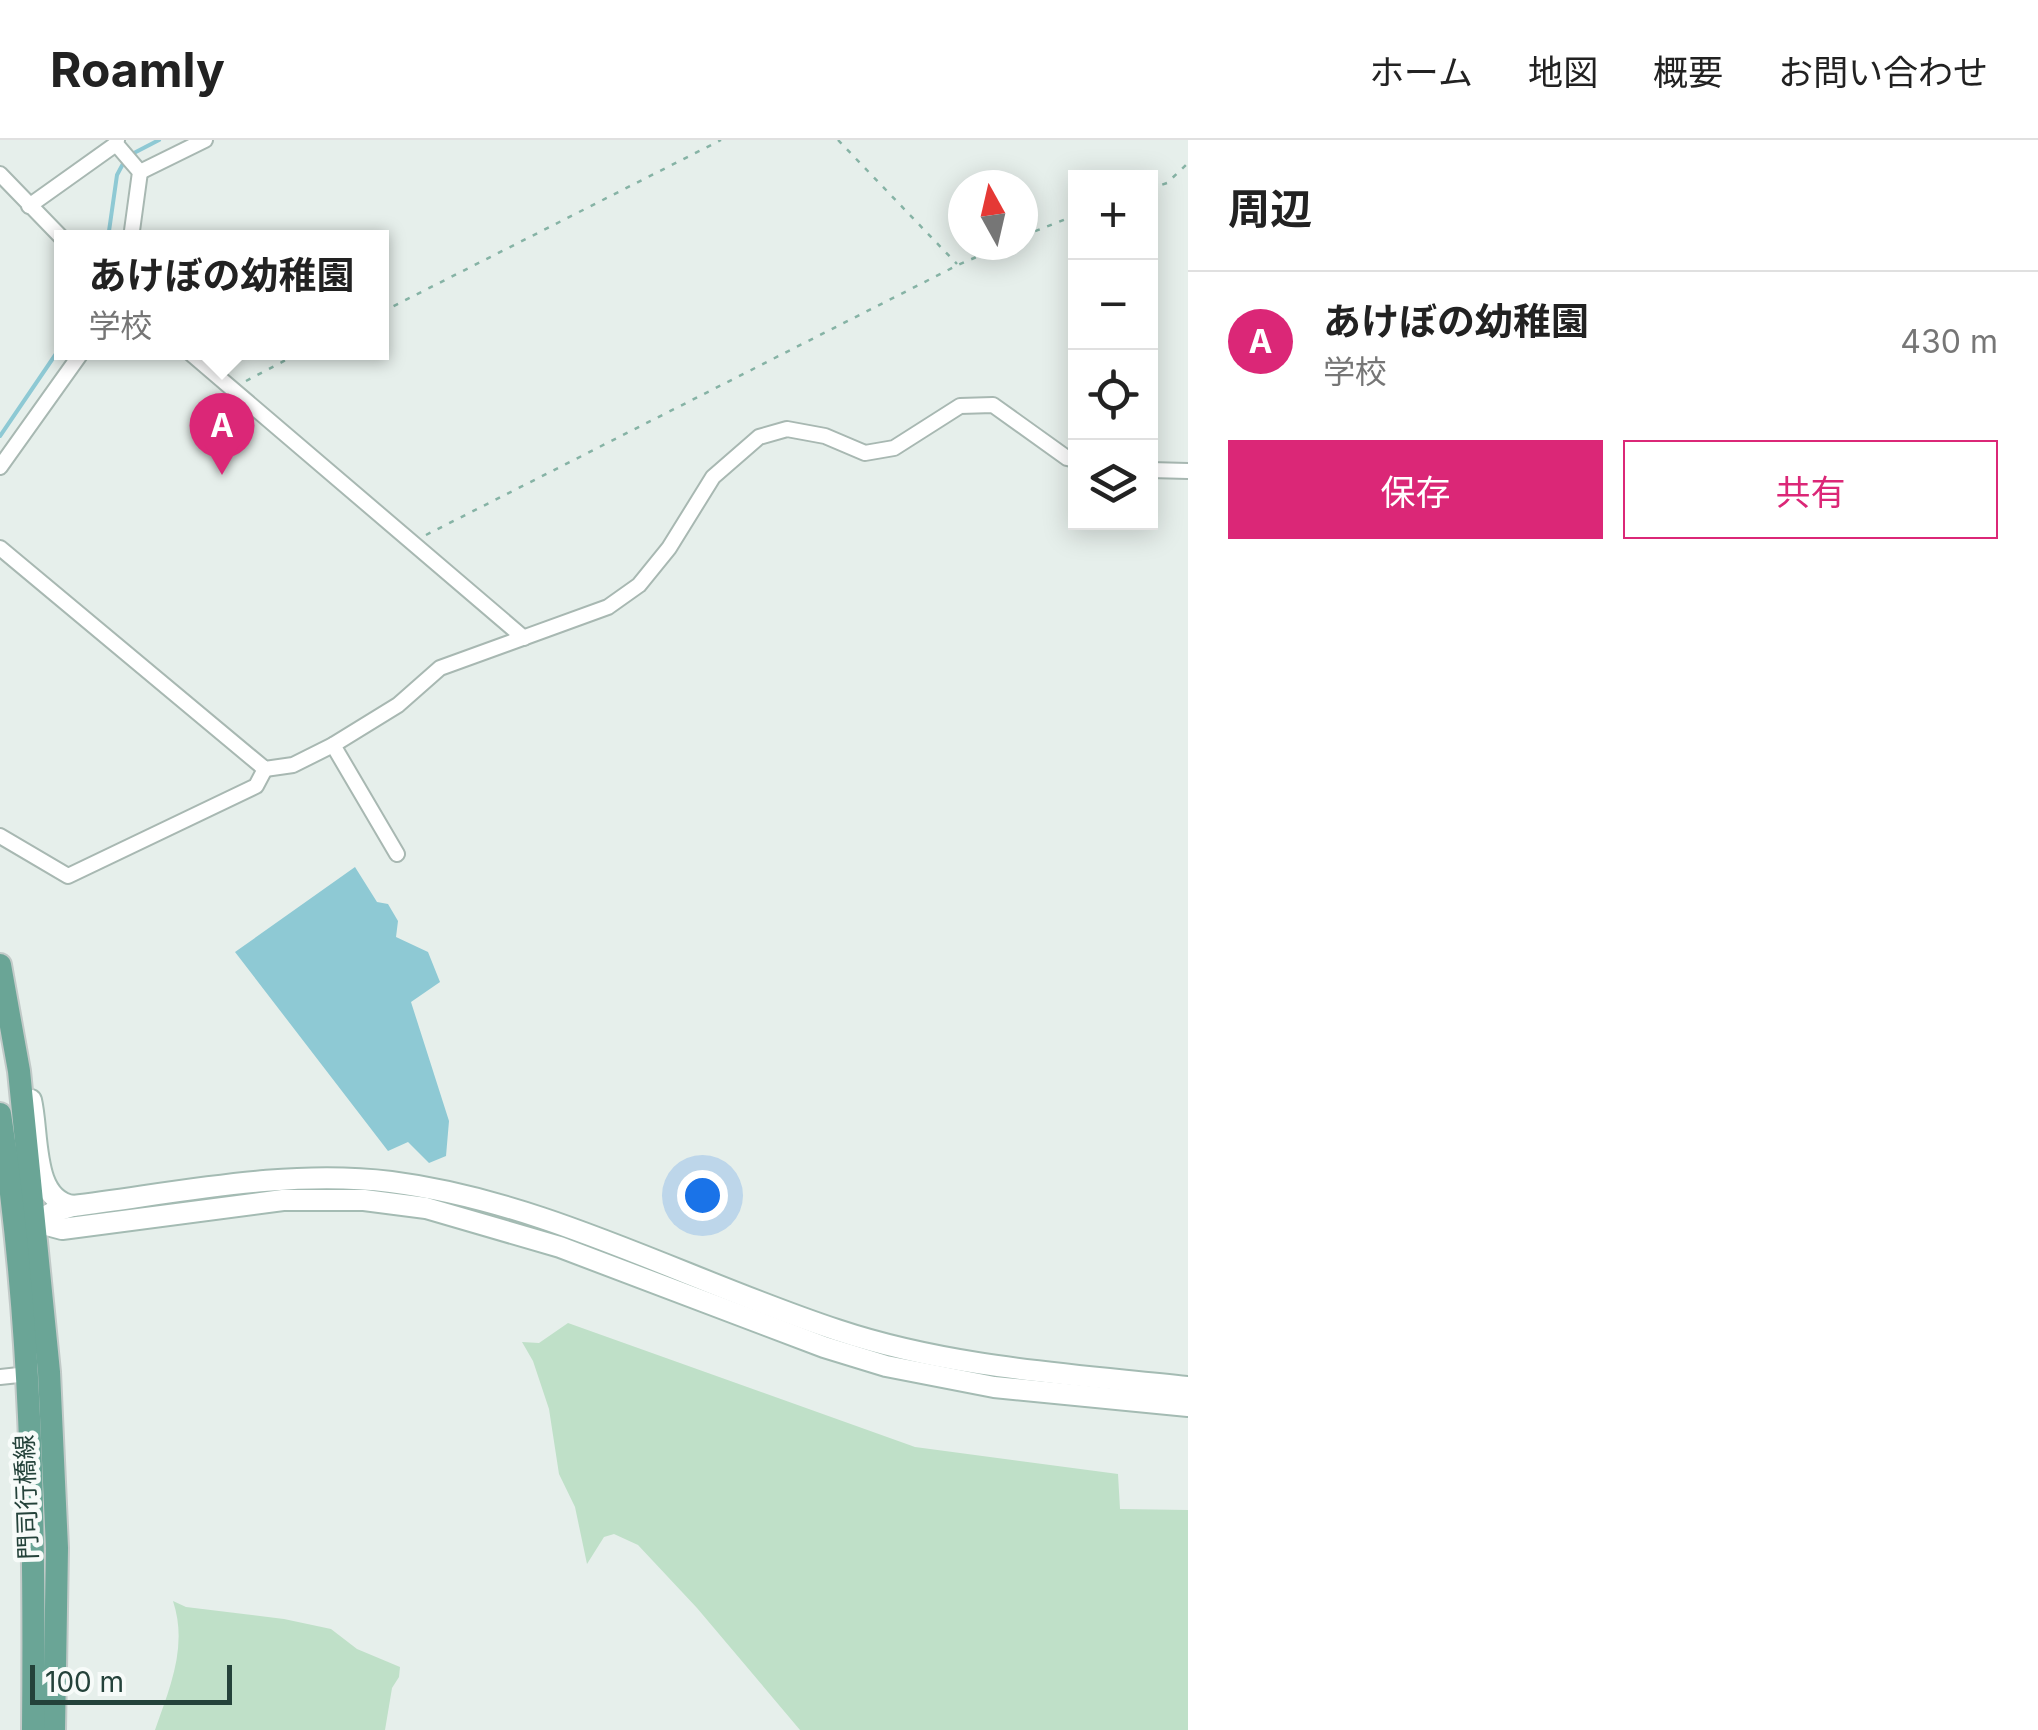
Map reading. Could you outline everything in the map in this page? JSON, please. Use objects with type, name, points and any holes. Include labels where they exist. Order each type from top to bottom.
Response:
[{"type":"main road","name":"門司行橋線","points":[[0,966],[19,1071],[49,1372],[57,1548],[54,1730]]},
{"type":"main road","name":"門司行橋線","points":[[0,1114],[13,1199],[28,1374],[34,1548],[33,1730]]},
{"type":"main road","points":[[34,1548],[42,1495],[28,1242],[36,1222]]},
{"type":"street","points":[[140,172],[205,140]]},
{"type":"street","points":[[29,206],[116,142],[140,172],[132,230]]},
{"type":"street","points":[[0,174],[54,230]]},
{"type":"street","points":[[0,467],[76,360]]},
{"type":"street","points":[[198,360],[524,638]]},
{"type":"street","points":[[0,548],[265,769],[293,765],[333,745],[398,705],[440,668],[608,607],[638,585],[669,548],[713,477],[759,438],[787,429],[824,436],[865,453],[894,448],[960,406],[994,405],[1068,458]]},
{"type":"street","points":[[1158,470],[1188,471]]},
{"type":"street","points":[[333,745],[396,854]]},
{"type":"street","points":[[0,836],[68,876],[256,786],[265,769]]},
{"type":"street","points":[[19,1071],[32,1103],[46,1186],[56,1201],[74,1206]]},
{"type":"street","points":[[36,1222],[74,1206],[284,1180],[362,1180],[430,1188],[536,1216],[766,1305],[881,1344],[965,1364],[1188,1387]]},
{"type":"street","points":[[13,1199],[36,1222],[72,1229],[283,1200],[364,1200],[426,1208],[560,1247],[808,1341],[886,1366],[994,1387],[1188,1406]]},
{"type":"street","points":[[39,1262],[46,1244],[72,1229]]},
{"type":"street","points":[[0,1376],[28,1374]]},
{"type":"path","points":[[389,308],[720,140]]},
{"type":"path","points":[[838,140],[958,265]]},
{"type":"path","points":[[1158,186],[1168,183],[1188,163]]},
{"type":"path","points":[[1038,230],[1068,218]]},
{"type":"path","points":[[412,542],[970,260]]},
{"type":"path","points":[[231,388],[285,360]]},
{"type":"green space","points":[[568,1323],[915,1447],[1118,1474],[1120,1509],[1188,1510],[1188,1730],[800,1730],[638,1545],[614,1534],[604,1537],[587,1564],[575,1507],[559,1474],[549,1409],[533,1361],[522,1342],[539,1343]]},
{"type":"green space","points":[[173,1601],[186,1607],[331,1629],[357,1649],[400,1667],[385,1730],[155,1730],[178,1650]]},
{"type":"water","points":[[355,867],[377,902],[388,904],[398,921],[396,937],[428,952],[440,982],[411,1002],[449,1121],[446,1156],[429,1163],[408,1142],[388,1151],[235,952]]},
{"type":"waterway","points":[[132,154],[159,140]]},
{"type":"waterway","points":[[109,230],[117,175],[125,160]]},
{"type":"waterway","points":[[0,436],[54,357]]},
{"type":"place","name":"あけぼの幼稚園","points":[[222,475]]}]
